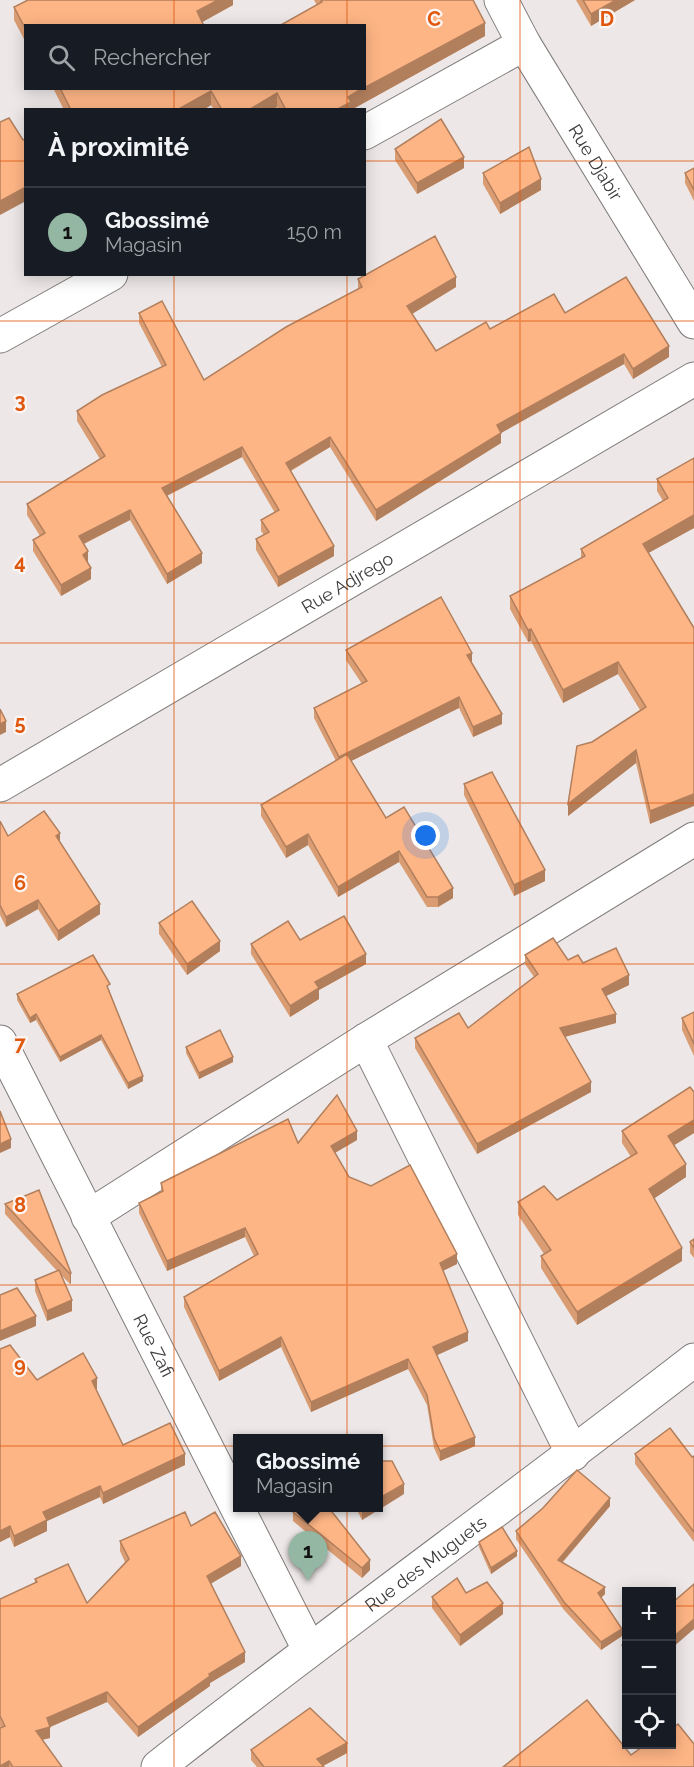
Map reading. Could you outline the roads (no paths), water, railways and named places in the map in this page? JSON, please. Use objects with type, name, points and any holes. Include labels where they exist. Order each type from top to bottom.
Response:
[{"type":"street","name":"Rue Djabir","points":[[501,0],[524,44],[694,322]]},
{"type":"street","points":[[366,132],[524,44]]},
{"type":"street","points":[[0,336],[107,276]]},
{"type":"street","name":"Rue Adjrego","points":[[0,785],[694,379]]},
{"type":"street","points":[[88,1217],[366,1040],[694,839]]},
{"type":"street","points":[[366,1040],[573,1454]]},
{"type":"street","name":"Rue Zafi","points":[[0,1042],[233,1500]]},
{"type":"street","name":"Rue des Muguets","points":[[158,1767],[309,1649],[573,1454],[694,1360]]},
{"type":"street","name":"Rue Zafi","points":[[239,1512],[309,1649]]},
{"type":"place","name":"Gbossimé","points":[[308,1581]]}]
